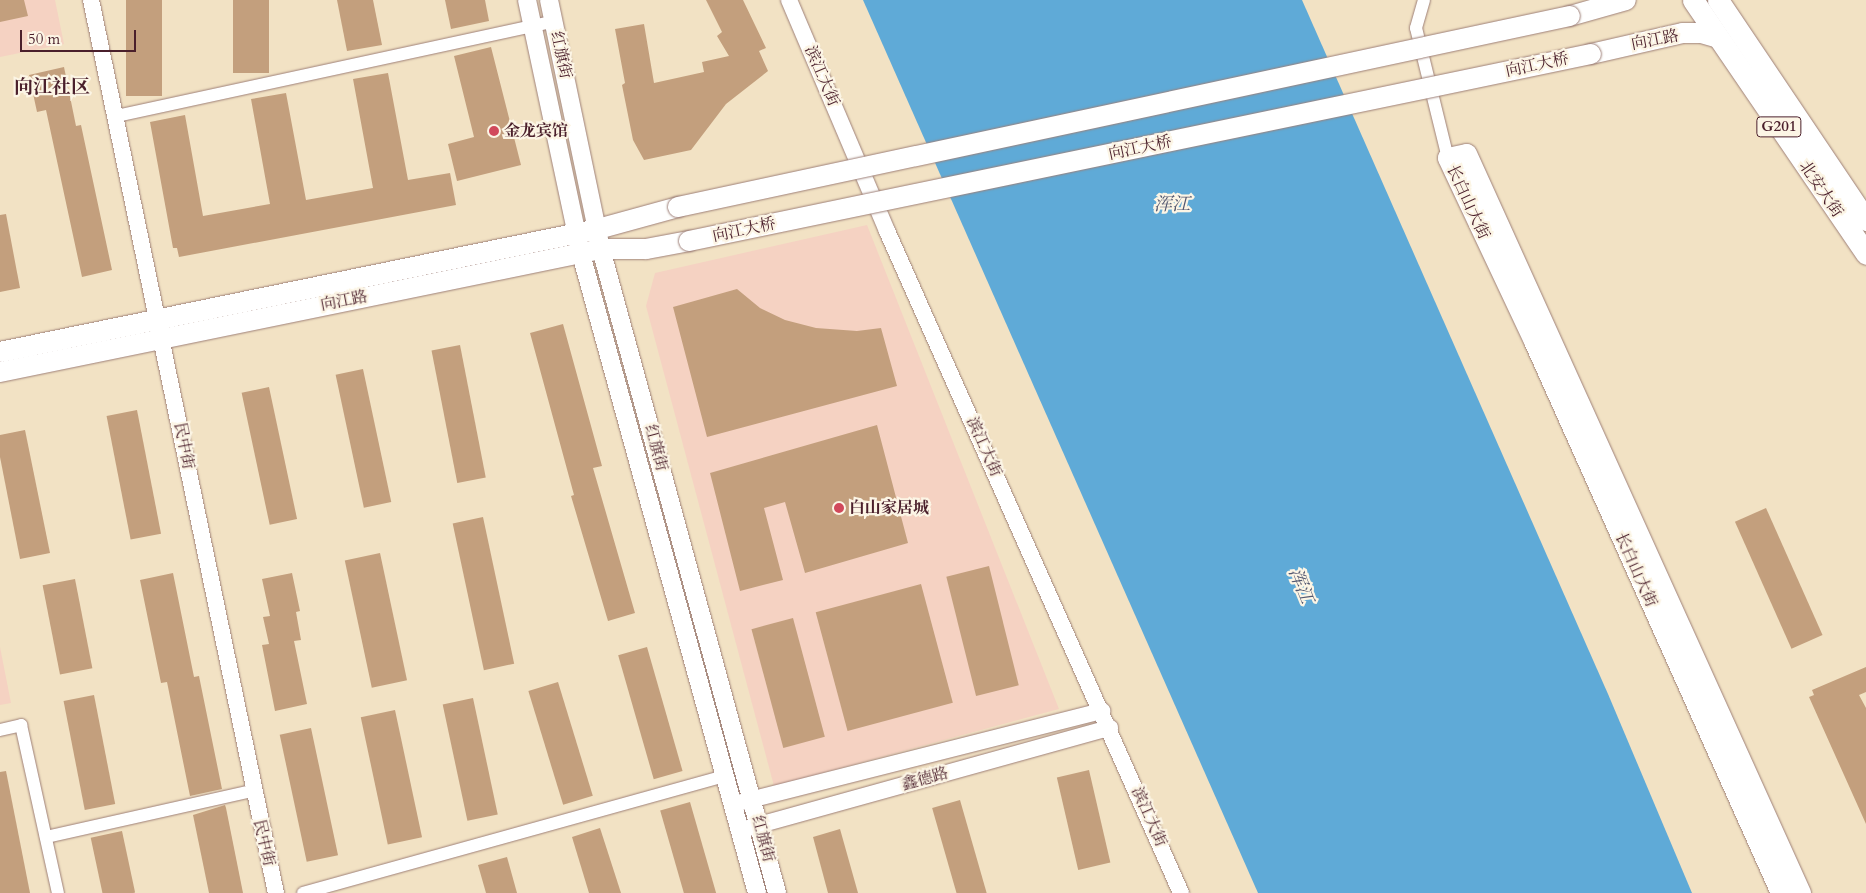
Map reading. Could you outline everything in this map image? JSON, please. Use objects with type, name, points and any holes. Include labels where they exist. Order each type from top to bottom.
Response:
[{"type":"highway","name":"北安大街","points":[[1692,0],[1866,254]]},
{"type":"highway","name":"北安大街","points":[[1718,0],[1866,220]]},
{"type":"main road","points":[[527,0],[582,254],[757,893]]},
{"type":"main road","name":"红旗街","points":[[549,0],[601,250],[777,893]]},
{"type":"main road","name":"向江路","points":[[0,352],[577,234],[678,207],[1570,16],[1626,0]]},
{"type":"main road","name":"向江路","points":[[1592,54],[1683,34],[1701,33],[1718,38]]},
{"type":"main road","name":"向江大桥","points":[[689,241],[1592,54]]},
{"type":"main road","name":"长白山大街","points":[[1781,893],[1534,341],[1448,158],[1467,154],[1801,893]]},
{"type":"main road","name":"向江路","points":[[0,372],[601,250],[646,249],[689,241]]},
{"type":"street","name":"民中街","points":[[92,0],[159,318],[252,791],[276,893]]},
{"type":"street","name":"滨江大街","points":[[790,0],[891,240],[1110,728],[1181,893]]},
{"type":"street","points":[[1424,0],[1416,28],[1448,158]]},
{"type":"street","points":[[116,116],[554,21]]},
{"type":"street","name":"鑫德路","points":[[734,804],[753,801],[1102,711]]},
{"type":"street","points":[[0,730],[21,725],[58,893]]},
{"type":"street","name":"鑫德路","points":[[741,830],[1110,728]]},
{"type":"street","points":[[303,893],[726,776]]},
{"type":"street","points":[[46,837],[252,791]]},
{"type":"shaded area","points":[[0,0],[55,0],[64,44],[0,57]]},
{"type":"shaded area","name":"白山家居城","points":[[867,225],[1059,709],[774,786],[646,306],[655,273]]},
{"type":"shaded area","points":[[0,647],[11,703],[0,705]]},
{"type":"water","name":"浑江","points":[[863,0],[1302,0],[1608,694],[1692,893],[1258,893]]},
{"type":"building","points":[[0,0],[24,0],[28,16],[0,22]]},
{"type":"building","points":[[126,0],[162,0],[162,96],[126,96]]},
{"type":"building","points":[[233,0],[269,0],[269,73],[233,73]]},
{"type":"building","points":[[337,0],[373,0],[382,45],[347,51]]},
{"type":"building","points":[[445,0],[485,0],[489,21],[451,29]]},
{"type":"building","points":[[706,0],[743,0],[766,48],[759,51],[768,71],[726,104],[691,150],[644,160],[633,140],[622,85],[625,83],[615,29],[644,24],[654,83],[704,72],[702,62],[729,56],[717,36],[722,32]]},
{"type":"building","points":[[491,47],[521,165],[457,181],[448,144],[474,137],[454,56]]},
{"type":"building","points":[[64,67],[76,126],[81,125],[112,270],[82,277],[46,110],[37,112],[29,75]]},
{"type":"building","points":[[388,73],[408,180],[450,173],[456,205],[179,257],[177,248],[173,248],[150,122],[185,115],[203,216],[270,204],[251,99],[286,93],[306,200],[373,188],[353,79]]},
{"type":"building","points":[[6,214],[20,288],[0,292],[0,215]]},
{"type":"building","points":[[737,289],[760,308],[785,320],[816,328],[857,331],[881,328],[897,386],[707,437],[673,307]]},
{"type":"building","points":[[563,324],[602,466],[593,468],[635,613],[608,621],[571,496],[574,495],[530,333]]},
{"type":"building","points":[[460,345],[486,478],[457,483],[432,351]]},
{"type":"building","points":[[363,369],[391,502],[364,508],[336,375]]},
{"type":"building","points":[[269,387],[297,519],[270,525],[242,393]]},
{"type":"building","points":[[137,410],[161,534],[131,540],[107,416]]},
{"type":"building","points":[[877,425],[908,543],[805,573],[785,502],[764,508],[783,580],[740,591],[710,473]]},
{"type":"building","points":[[25,430],[50,553],[20,559],[0,457],[0,435]]},
{"type":"building","points":[[1766,508],[1823,635],[1791,649],[1735,522]]},
{"type":"building","points":[[483,517],[514,664],[484,670],[453,523]]},
{"type":"building","points":[[380,553],[407,680],[372,688],[345,560]]},
{"type":"building","points":[[989,566],[1019,685],[976,696],[946,577]]},
{"type":"building","points":[[173,573],[194,677],[199,676],[222,789],[190,796],[167,682],[161,683],[140,580]]},
{"type":"building","points":[[292,573],[300,611],[296,612],[301,640],[294,641],[307,704],[275,711],[262,645],[269,644],[263,617],[270,616],[262,579]]},
{"type":"building","points":[[75,579],[92,668],[60,675],[43,585]]},
{"type":"building","points":[[921,584],[953,703],[848,731],[816,612]]},
{"type":"building","points":[[793,618],[825,737],[783,748],[751,629]]},
{"type":"building","points":[[647,647],[683,771],[654,779],[618,655]]},
{"type":"building","points":[[1866,667],[1866,692],[1859,695],[1866,708],[1866,824],[1809,697],[1814,695],[1812,690]]},
{"type":"building","points":[[558,682],[593,796],[563,805],[528,691]]},
{"type":"building","points":[[94,695],[115,804],[85,810],[64,701]]},
{"type":"building","points":[[473,698],[498,814],[467,821],[443,704]]},
{"type":"building","points":[[395,710],[422,837],[388,844],[361,717]]},
{"type":"building","points":[[311,728],[338,855],[307,862],[280,735]]},
{"type":"building","points":[[1089,770],[1110,863],[1078,870],[1057,777]]},
{"type":"building","points":[[6,771],[30,893],[0,893],[0,772]]},
{"type":"building","points":[[960,800],[987,893],[956,893],[932,808]]},
{"type":"building","points":[[690,802],[716,893],[684,893],[660,811]]},
{"type":"building","points":[[225,805],[243,893],[209,893],[193,815]]},
{"type":"building","points":[[600,828],[621,893],[589,893],[572,837]]},
{"type":"building","points":[[840,829],[858,893],[828,893],[813,837]]},
{"type":"building","points":[[122,831],[135,893],[102,893],[91,838]]},
{"type":"building","points":[[507,857],[517,893],[486,893],[478,865]]},
{"type":"place","name":"金龙宾馆","points":[[494,131]]},
{"type":"place","name":"白山家居城","points":[[839,508]]},
{"type":"district","name":"向江社区","points":[[52,88]]}]
